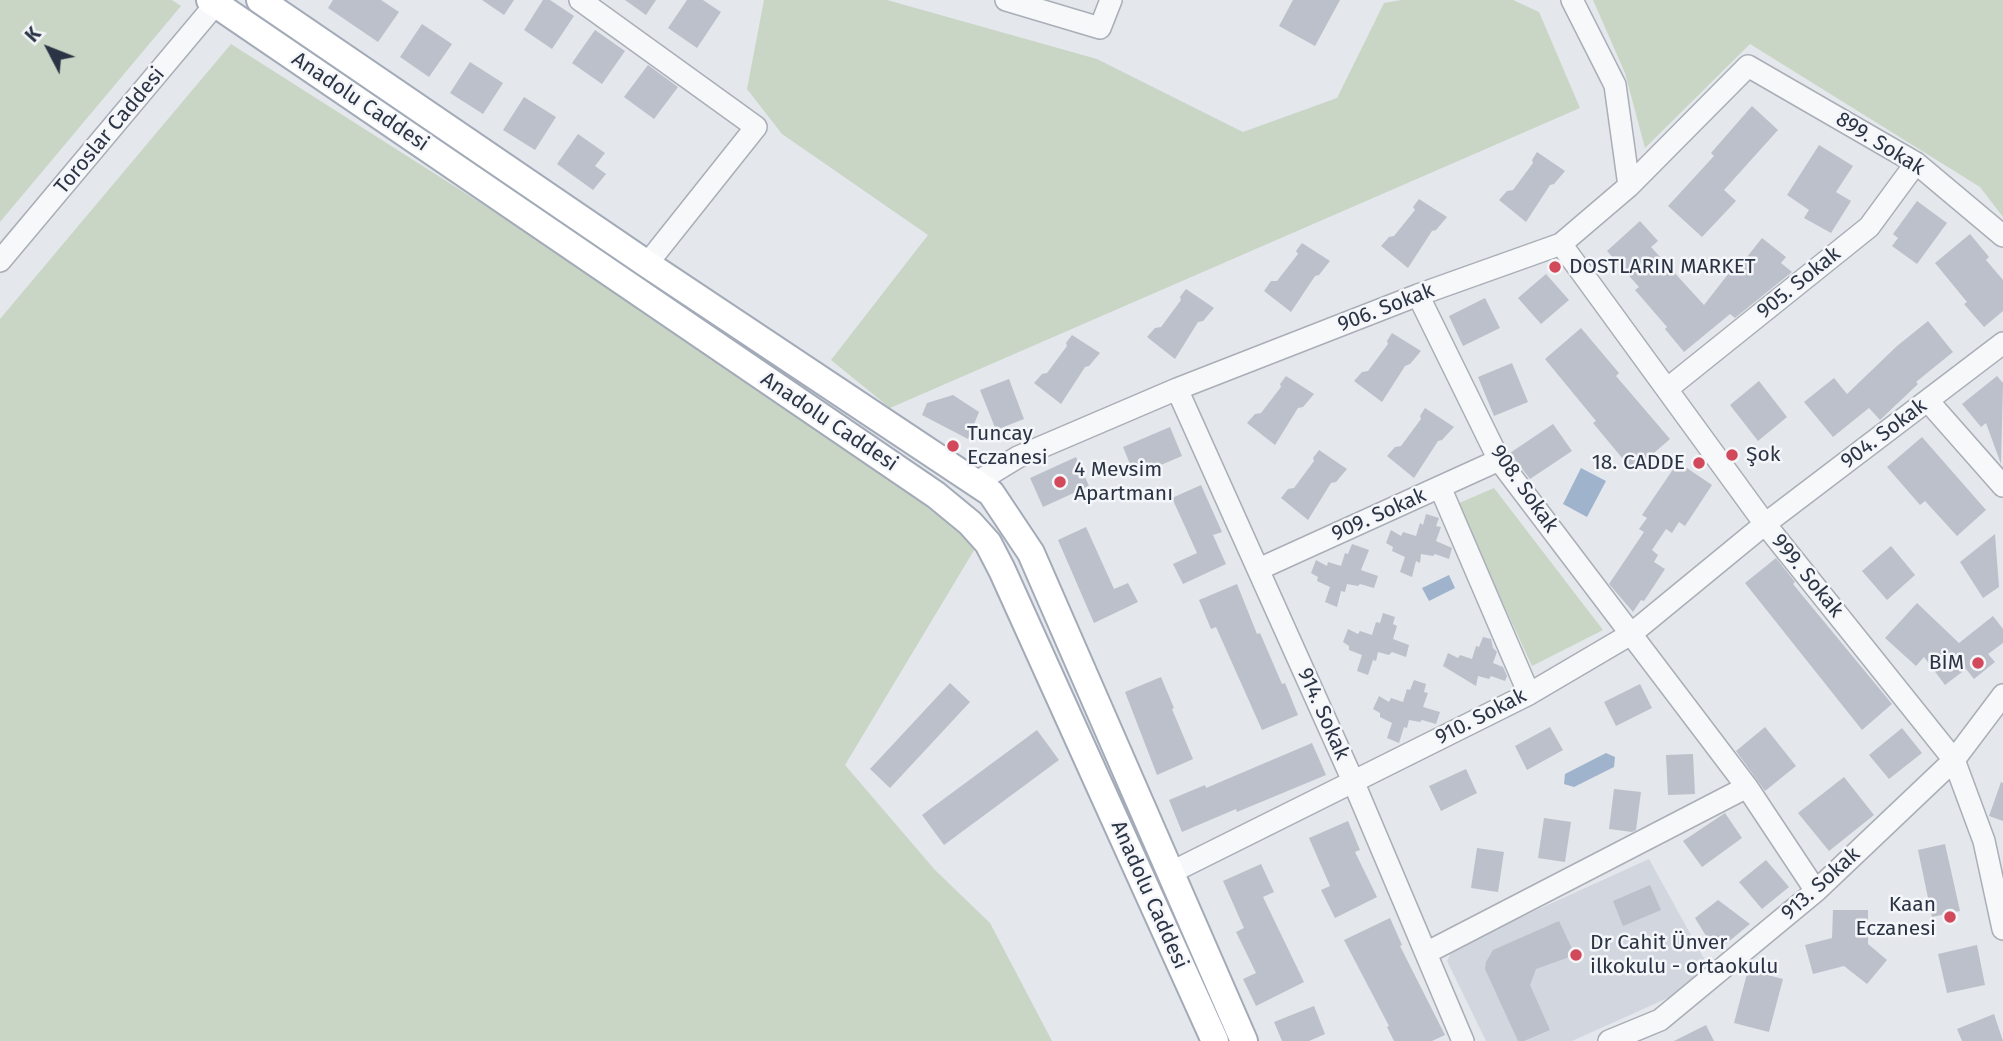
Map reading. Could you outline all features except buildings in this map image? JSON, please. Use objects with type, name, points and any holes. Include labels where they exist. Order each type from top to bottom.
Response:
[{"type":"main road","name":"Anadolu Caddesi","points":[[260,0],[647,264],[990,493],[1031,553],[1244,1041]]},
{"type":"main road","name":"Anadolu Caddesi","points":[[216,1],[936,495],[970,523],[988,543],[1002,570],[1215,1041]]},
{"type":"street","points":[[580,0],[756,127],[647,264]]},
{"type":"street","points":[[1006,0],[1100,27],[1111,0]]},
{"type":"street","points":[[1572,0],[1615,85],[1629,186]]},
{"type":"street","name":"Toroslar Caddesi","points":[[0,261],[216,1]]},
{"type":"street","name":"906. Sokak","points":[[977,482],[1018,457],[1177,389],[1418,295],[1561,244],[1629,186],[1748,66]]},
{"type":"street","name":"899. Sokak","points":[[1748,66],[1916,163],[2003,236]]},
{"type":"street","name":"905. Sokak","points":[[1667,389],[1868,227],[1916,163]]},
{"type":"street","name":"999. Sokak","points":[[1561,244],[1765,524],[1954,760],[1984,841],[2003,929]]},
{"type":"street","name":"908. Sokak","points":[[1418,295],[1499,460],[1746,787],[1816,891]]},
{"type":"street","name":"904. Sokak","points":[[1765,524],[2003,343]]},
{"type":"street","name":"914. Sokak","points":[[1177,389],[1353,781],[1463,1041]]},
{"type":"street","points":[[1928,401],[2003,485]]},
{"type":"street","name":"909. Sokak","points":[[1259,569],[1499,460]]},
{"type":"street","points":[[1440,487],[1529,694]]},
{"type":"street","name":"910. Sokak","points":[[1172,872],[1529,694],[1631,634],[1765,524]]},
{"type":"street","name":"913. Sokak","points":[[1609,1041],[1660,1020],[1816,891],[1954,760],[2003,695]]},
{"type":"street","points":[[1426,953],[1746,787]]},
{"type":"street","points":[[1984,841],[2003,852]]},
{"type":"shaded area","name":"Dr Cahit Ünver ilkokulu - ortaokulu","points":[[1649,859],[1707,964],[1679,993],[1572,1041],[1486,1041],[1447,961],[1453,948]]},
{"type":"green space","points":[[0,0],[172,0],[181,6],[0,222]]},
{"type":"green space","points":[[764,0],[887,0],[1097,59],[1243,132],[1337,98],[1384,3],[1401,0],[1513,0],[1539,12],[1580,108],[890,408],[831,360],[928,235],[782,134],[747,89]]},
{"type":"green space","points":[[1593,0],[2003,0],[2003,217],[1980,187],[1750,44],[1645,148],[1625,73]]},
{"type":"green space","points":[[231,44],[550,247],[930,507],[976,547],[845,765],[935,870],[990,923],[1052,1041],[0,1041],[0,319]]},
{"type":"green space","points":[[1494,488],[1603,630],[1532,666],[1457,504]]},
{"type":"water","points":[[1581,468],[1606,481],[1587,517],[1563,504]]},
{"type":"water","points":[[1449,575],[1455,588],[1429,601],[1422,588]]},
{"type":"water","points":[[1606,753],[1615,757],[1614,767],[1574,787],[1564,784],[1565,774]]},
{"type":"place","name":"DOSTLARIN MARKET","points":[[1555,267]]},
{"type":"place","name":"Tuncay Eczanesi","points":[[953,446]]},
{"type":"place","name":"Şok","points":[[1732,455]]},
{"type":"place","name":"18. CADDE","points":[[1699,463]]},
{"type":"place","name":"4 Mevsim Apartmanı","points":[[1060,482]]},
{"type":"place","name":"BİM","points":[[1978,663]]},
{"type":"place","name":"Kaan Eczanesi","points":[[1950,917]]},
{"type":"place","name":"Dr Cahit Ünver ilkokulu - ortaokulu","points":[[1576,955]]}]
